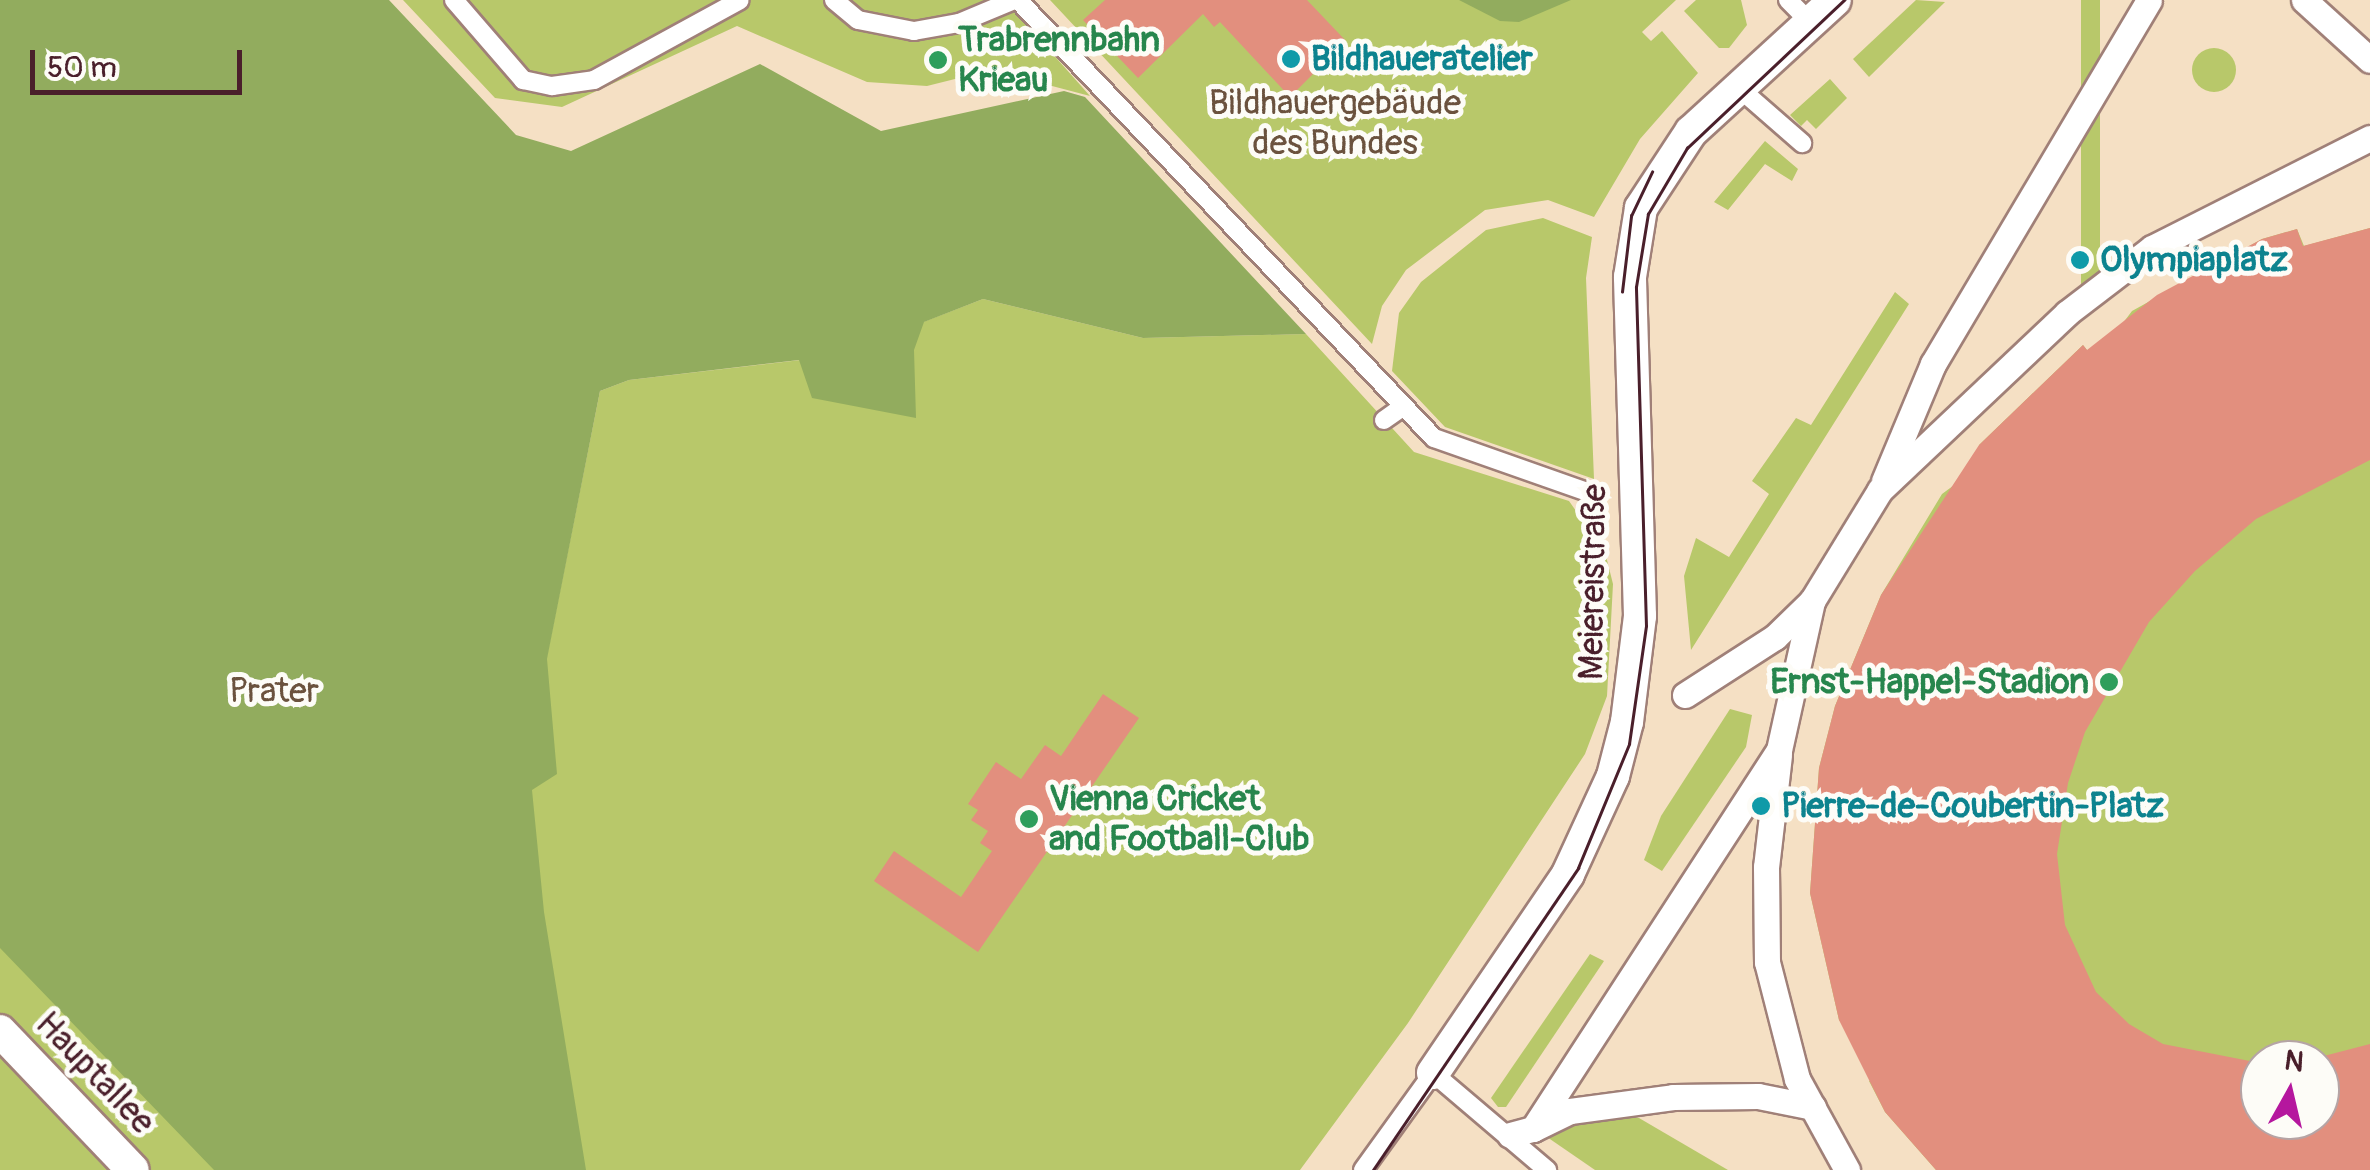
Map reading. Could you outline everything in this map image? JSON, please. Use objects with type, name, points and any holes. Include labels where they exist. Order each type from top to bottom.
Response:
[{"type":"street","name":"Meiereistraße","points":[[1433,1073],[1568,874],[1613,776],[1636,674],[1640,616],[1633,239],[1661,170],[1739,88],[1800,11],[1835,0]]},
{"type":"street","points":[[1685,695],[1775,637],[1812,601],[1880,490],[1933,364],[2149,0]]},
{"type":"street","points":[[2304,0],[2370,60]]},
{"type":"street","points":[[1880,490],[2067,313],[2152,248],[2370,138]]},
{"type":"street","points":[[1812,601],[1779,750],[1766,867],[1767,962],[1797,1079],[1847,1170]]},
{"type":"street","points":[[1522,1132],[1779,750]]},
{"type":"street","name":"Hauptallee","points":[[0,1032],[133,1170]]},
{"type":"street","points":[[1522,1132],[1570,1111],[1673,1096],[1758,1096],[1813,1107]]},
{"type":"lane","points":[[454,0],[523,80],[552,86],[594,80],[740,0]]},
{"type":"lane","points":[[834,0],[858,20],[914,31],[959,23],[1016,0],[1434,438],[1593,494]]},
{"type":"lane","points":[[1739,88],[1802,143]]},
{"type":"lane","points":[[1384,420],[1404,406]]},
{"type":"lane","points":[[1433,1073],[1522,1132],[1547,1170]]},
{"type":"lane","name":"Meiereistraße","points":[[1364,1170],[1433,1073]]},
{"type":"green space","points":[[0,0],[547,656],[600,391],[629,380],[835,356],[983,299],[1143,338],[1306,334],[1414,452],[1569,501],[1605,552],[1613,584],[1607,696],[1585,754],[1408,1023],[1300,1170],[0,1170]]},
{"type":"green space","name":"Prater","points":[[0,0],[389,0],[516,135],[571,151],[760,64],[881,131],[1064,91],[1085,97],[1306,334],[1143,338],[983,299],[924,322],[914,350],[916,418],[812,398],[799,360],[629,380],[600,391],[547,659],[557,774],[532,790],[544,912],[586,1170],[214,1170],[0,948]]},
{"type":"green space","name":"Trabrennbahn Krieau","points":[[403,0],[1005,0],[1090,96],[991,70],[927,86],[867,82],[737,26],[562,107],[495,98]]},
{"type":"green space","name":"Bildhauergebäude des Bundes","points":[[1050,0],[1676,0],[1642,32],[1651,41],[1662,31],[1698,73],[1640,139],[1594,217],[1548,200],[1485,210],[1406,270],[1382,306],[1372,344]]},
{"type":"green space","points":[[1459,0],[1571,0],[1519,22],[1500,21]]},
{"type":"green space","points":[[1696,0],[1741,0],[1747,25],[1729,48],[1719,48],[1684,11]]},
{"type":"green space","points":[[1916,0],[1945,2],[1869,77],[1853,59]]},
{"type":"green space","points":[[2081,0],[2100,0],[2100,303],[2081,303]]},
{"type":"green space","points":[[2214,48],[2230,54],[2236,70],[2230,86],[2214,92],[2198,86],[2192,70],[2198,54]]},
{"type":"green space","points":[[1830,79],[1847,98],[1816,129],[1807,120],[1801,126],[1790,115]]},
{"type":"green space","points":[[1765,141],[1798,169],[1792,181],[1765,164],[1728,210],[1714,202]]},
{"type":"green space","points":[[1543,218],[1592,237],[1586,278],[1594,479],[1445,427],[1392,371],[1399,313],[1421,282],[1486,230]]},
{"type":"green space","name":"Ernst-Happel-Stadion","points":[[2370,228],[2370,1170],[1936,1170],[1885,1112],[1869,1081],[1882,1073],[1839,1020],[1810,893],[1819,768],[1835,706],[1881,595],[1942,494],[1992,457],[1979,445],[2083,345],[2095,360],[2132,311],[2262,239],[2297,229],[2304,246]]},
{"type":"green space","points":[[1895,292],[1909,304],[1691,650],[1684,576],[1696,538],[1729,557],[1769,494],[1752,481],[1796,418],[1811,425]]},
{"type":"green space","points":[[1730,709],[1752,715],[1746,747],[1662,871],[1644,860],[1661,816]]},
{"type":"green space","points":[[1590,954],[1604,961],[1506,1107],[1498,1107],[1491,1098]]},
{"type":"green space","points":[[1598,1112],[1639,1118],[1728,1170],[1595,1170],[1547,1137]]},
{"type":"building","name":"Bildhaueratelier","points":[[1105,0],[1307,0],[1346,41],[1290,97],[1220,22],[1214,27],[1203,14],[1138,78],[1083,20]]},
{"type":"building","name":"Ernst-Happel-Stadion","points":[[2370,228],[2370,460],[2256,519],[2195,571],[2149,622],[2085,732],[2068,783],[2057,854],[2065,925],[2096,992],[2129,1024],[2163,1044],[2240,1059],[2240,1140],[2340,1140],[2340,1052],[2370,1044],[2370,1170],[1936,1170],[1885,1112],[1839,1020],[1810,893],[1819,768],[1835,706],[1881,595],[1979,445],[2083,345],[2087,350],[2157,295],[2262,239],[2297,229],[2303,246]]},
{"type":"building","points":[[1103,694],[1139,718],[978,952],[874,881],[894,851],[961,897],[992,851],[980,843],[988,831],[971,820],[978,810],[968,804],[996,762],[1021,779],[1045,745],[1061,756]]},
{"type":"tram line","points":[[1373,1170],[1578,868],[1629,744],[1646,626],[1636,287],[1648,214],[1687,148],[1844,0]]},
{"type":"tram line","points":[[1622,292],[1631,216],[1652,172]]},
{"type":"place","name":"Bildhaueratelier","points":[[1291,59]]},
{"type":"place","name":"Trabrennbahn Krieau","points":[[938,60]]},
{"type":"place","name":"Olympiaplatz","points":[[2080,260]]},
{"type":"place","name":"Ernst-Happel-Stadion","points":[[2109,682]]},
{"type":"place","name":"Pierre-de-Coubertin-Platz","points":[[1761,806]]},
{"type":"place","name":"Vienna Cricket and Football-Club","points":[[1029,819]]}]
